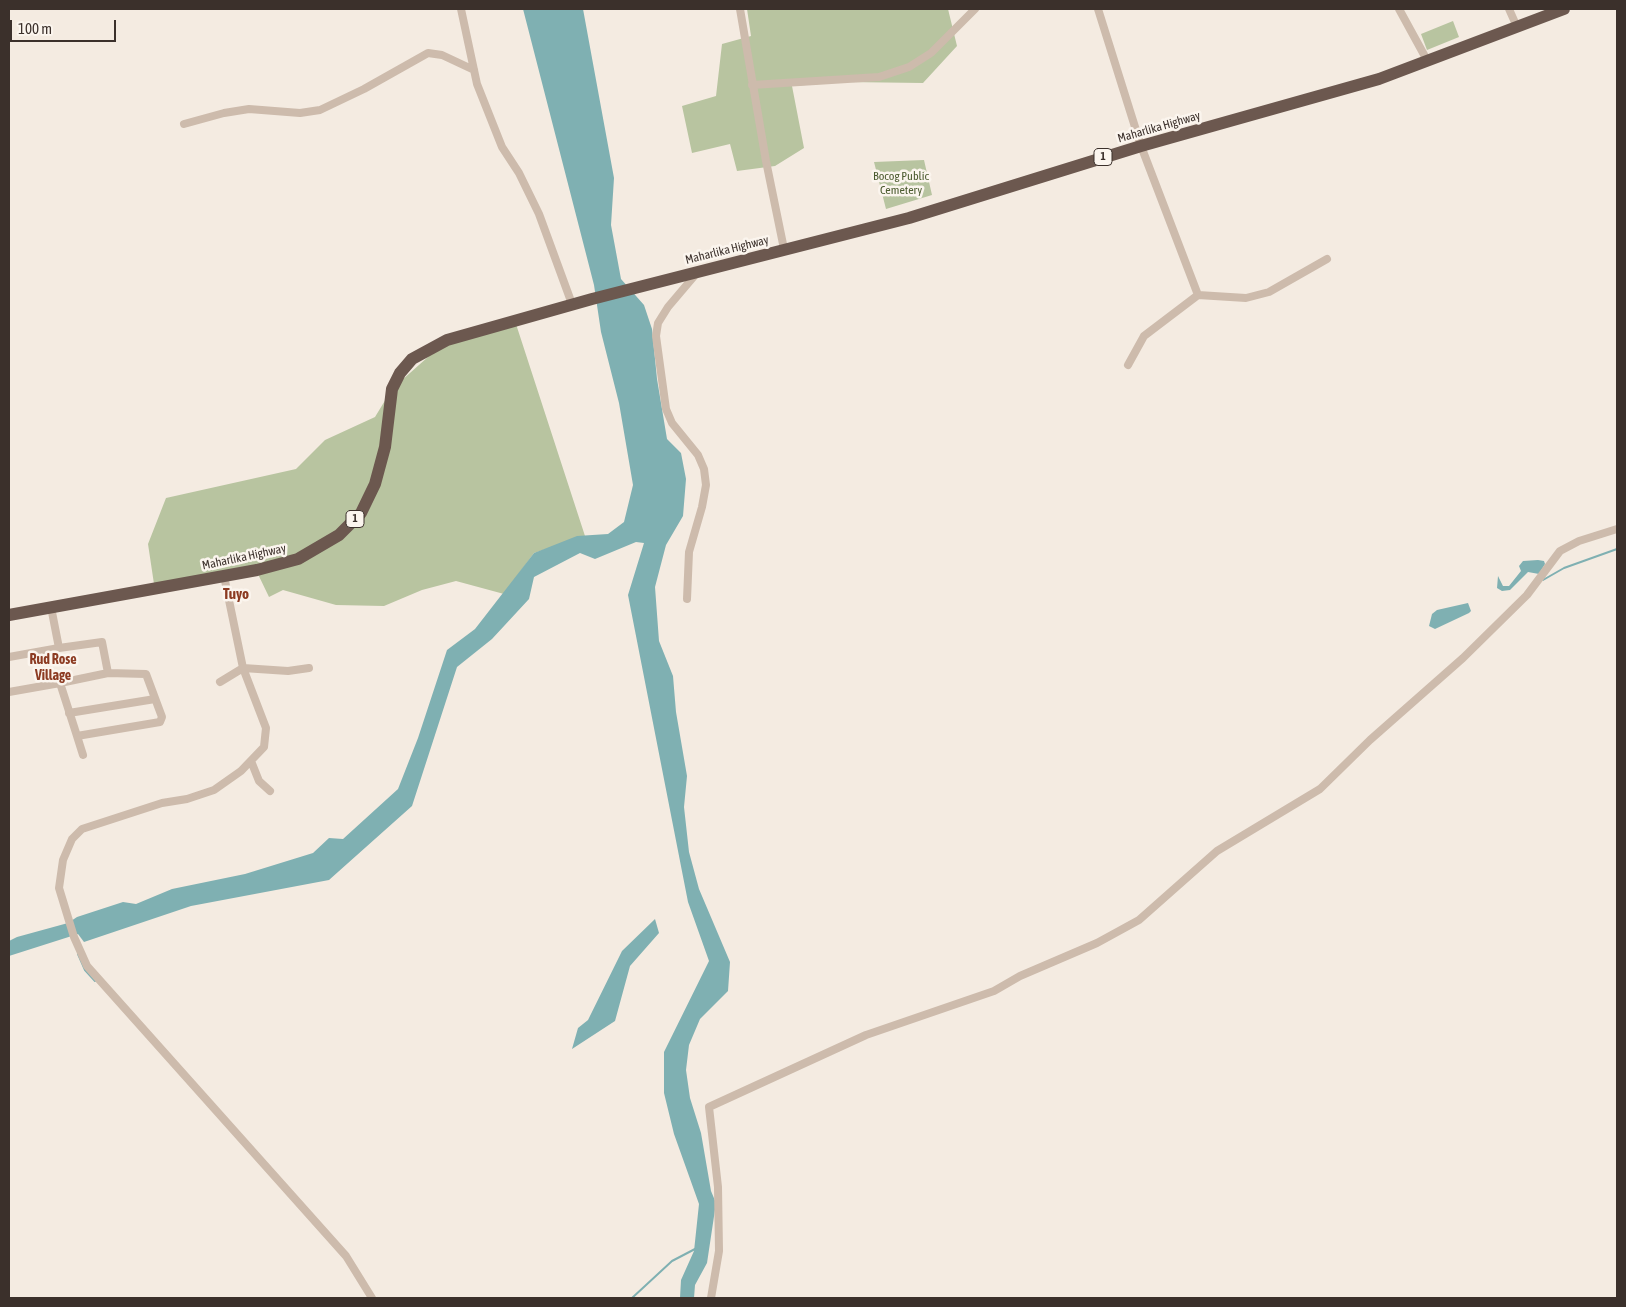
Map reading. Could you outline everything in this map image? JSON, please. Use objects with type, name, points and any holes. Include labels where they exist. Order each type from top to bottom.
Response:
[{"type":"highway","name":"Maharlika Highway","points":[[9,615],[224,576],[298,559],[339,534],[361,513],[375,484],[385,448],[392,389],[400,373],[412,359],[447,340],[572,304],[908,218],[1141,146],[1352,87],[1428,62],[1564,9]]},
{"type":"street","points":[[462,9],[477,84],[502,147],[519,173],[539,214],[572,304]]},
{"type":"street","points":[[740,9],[752,85],[784,250]]},
{"type":"street","points":[[752,85],[879,77],[909,66],[931,53],[941,40],[975,9]]},
{"type":"street","points":[[1098,9],[1141,146],[1198,295]]},
{"type":"street","points":[[1399,9],[1428,62]]},
{"type":"street","points":[[1509,9],[1517,27]]},
{"type":"street","points":[[184,124],[224,113],[249,109],[300,113],[320,110],[364,89],[428,53],[442,55],[474,70]]},
{"type":"street","points":[[1128,364],[1144,336],[1198,295],[1246,298],[1270,292],[1327,259]]},
{"type":"street","points":[[687,599],[689,552],[702,507],[706,485],[704,469],[698,455],[672,423],[666,409],[656,336],[658,323],[668,307],[698,272]]},
{"type":"street","points":[[711,1298],[719,1251],[718,1187],[709,1107],[866,1035],[994,991],[1020,976],[1096,943],[1139,920],[1217,851],[1320,789],[1370,740],[1463,658],[1526,595],[1560,551],[1579,541],[1617,529]]},
{"type":"street","points":[[224,576],[243,668],[266,728],[264,747],[241,771],[214,790],[187,799],[162,803],[82,829],[72,839],[63,860],[59,888],[74,937],[87,966],[346,1256],[372,1298]]},
{"type":"street","points":[[51,607],[59,648]]},
{"type":"street","points":[[9,657],[102,642],[108,673]]},
{"type":"street","points":[[220,682],[243,668],[288,671],[309,668]]},
{"type":"street","points":[[9,692],[108,673],[146,674],[162,717],[160,722],[77,736]]},
{"type":"street","points":[[60,683],[83,755]]},
{"type":"street","points":[[69,713],[155,699]]},
{"type":"street","points":[[251,761],[259,781],[270,791]]},
{"type":"green space","points":[[747,9],[948,9],[957,46],[923,83],[846,82],[792,86],[804,148],[775,166],[737,171],[730,144],[692,153],[682,106],[716,96],[722,44],[751,36]]},
{"type":"green space","points":[[1453,21],[1459,37],[1427,50],[1421,34]]},
{"type":"green space","name":"Bocog Public Cemetery","points":[[924,160],[932,195],[886,209],[874,162]]},
{"type":"green space","points":[[515,321],[585,536],[534,553],[504,594],[456,581],[422,590],[384,606],[336,605],[283,590],[269,597],[256,570],[154,584],[148,544],[166,498],[296,469],[325,440],[375,417],[392,389],[447,340]]},
{"type":"water","points":[[523,9],[583,9],[614,178],[611,225],[621,279],[644,305],[652,329],[657,379],[667,439],[681,453],[686,479],[683,516],[666,545],[655,587],[659,641],[673,676],[676,712],[687,776],[684,807],[689,852],[699,889],[730,962],[728,991],[700,1019],[689,1045],[686,1070],[690,1098],[701,1133],[711,1191],[716,1203],[707,1263],[695,1285],[694,1298],[680,1298],[681,1280],[694,1251],[699,1204],[674,1134],[664,1093],[664,1052],[709,961],[688,902],[628,595],[644,543],[636,542],[595,559],[580,553],[534,577],[529,599],[492,639],[457,667],[412,806],[329,880],[191,906],[84,942],[78,934],[9,956],[9,941],[17,937],[68,923],[77,917],[123,902],[136,904],[172,889],[245,874],[313,853],[329,838],[343,839],[398,789],[418,738],[447,650],[475,629],[534,553],[577,536],[608,534],[624,522],[633,485],[619,403],[601,332],[594,285]]},
{"type":"water","points":[[1523,561],[1544,561],[1545,564],[1539,574],[1528,572],[1510,590],[1502,591],[1497,588],[1498,576],[1503,586],[1509,586],[1521,571],[1519,566]]},
{"type":"water","points":[[1468,603],[1471,611],[1469,613],[1435,629],[1429,626],[1432,614],[1437,610]]},
{"type":"water","points":[[655,919],[659,933],[630,966],[615,1021],[572,1049],[578,1028],[588,1020],[622,951]]},
{"type":"waterway","points":[[1543,580],[1564,568],[1617,549]]},
{"type":"waterway","points":[[78,954],[85,970],[95,981]]},
{"type":"waterway","points":[[632,1298],[672,1261],[695,1249]]},
{"type":"district","name":"Tuyo","points":[[236,594]]},
{"type":"district","name":"Rud Rose Village","points":[[53,668]]}]
